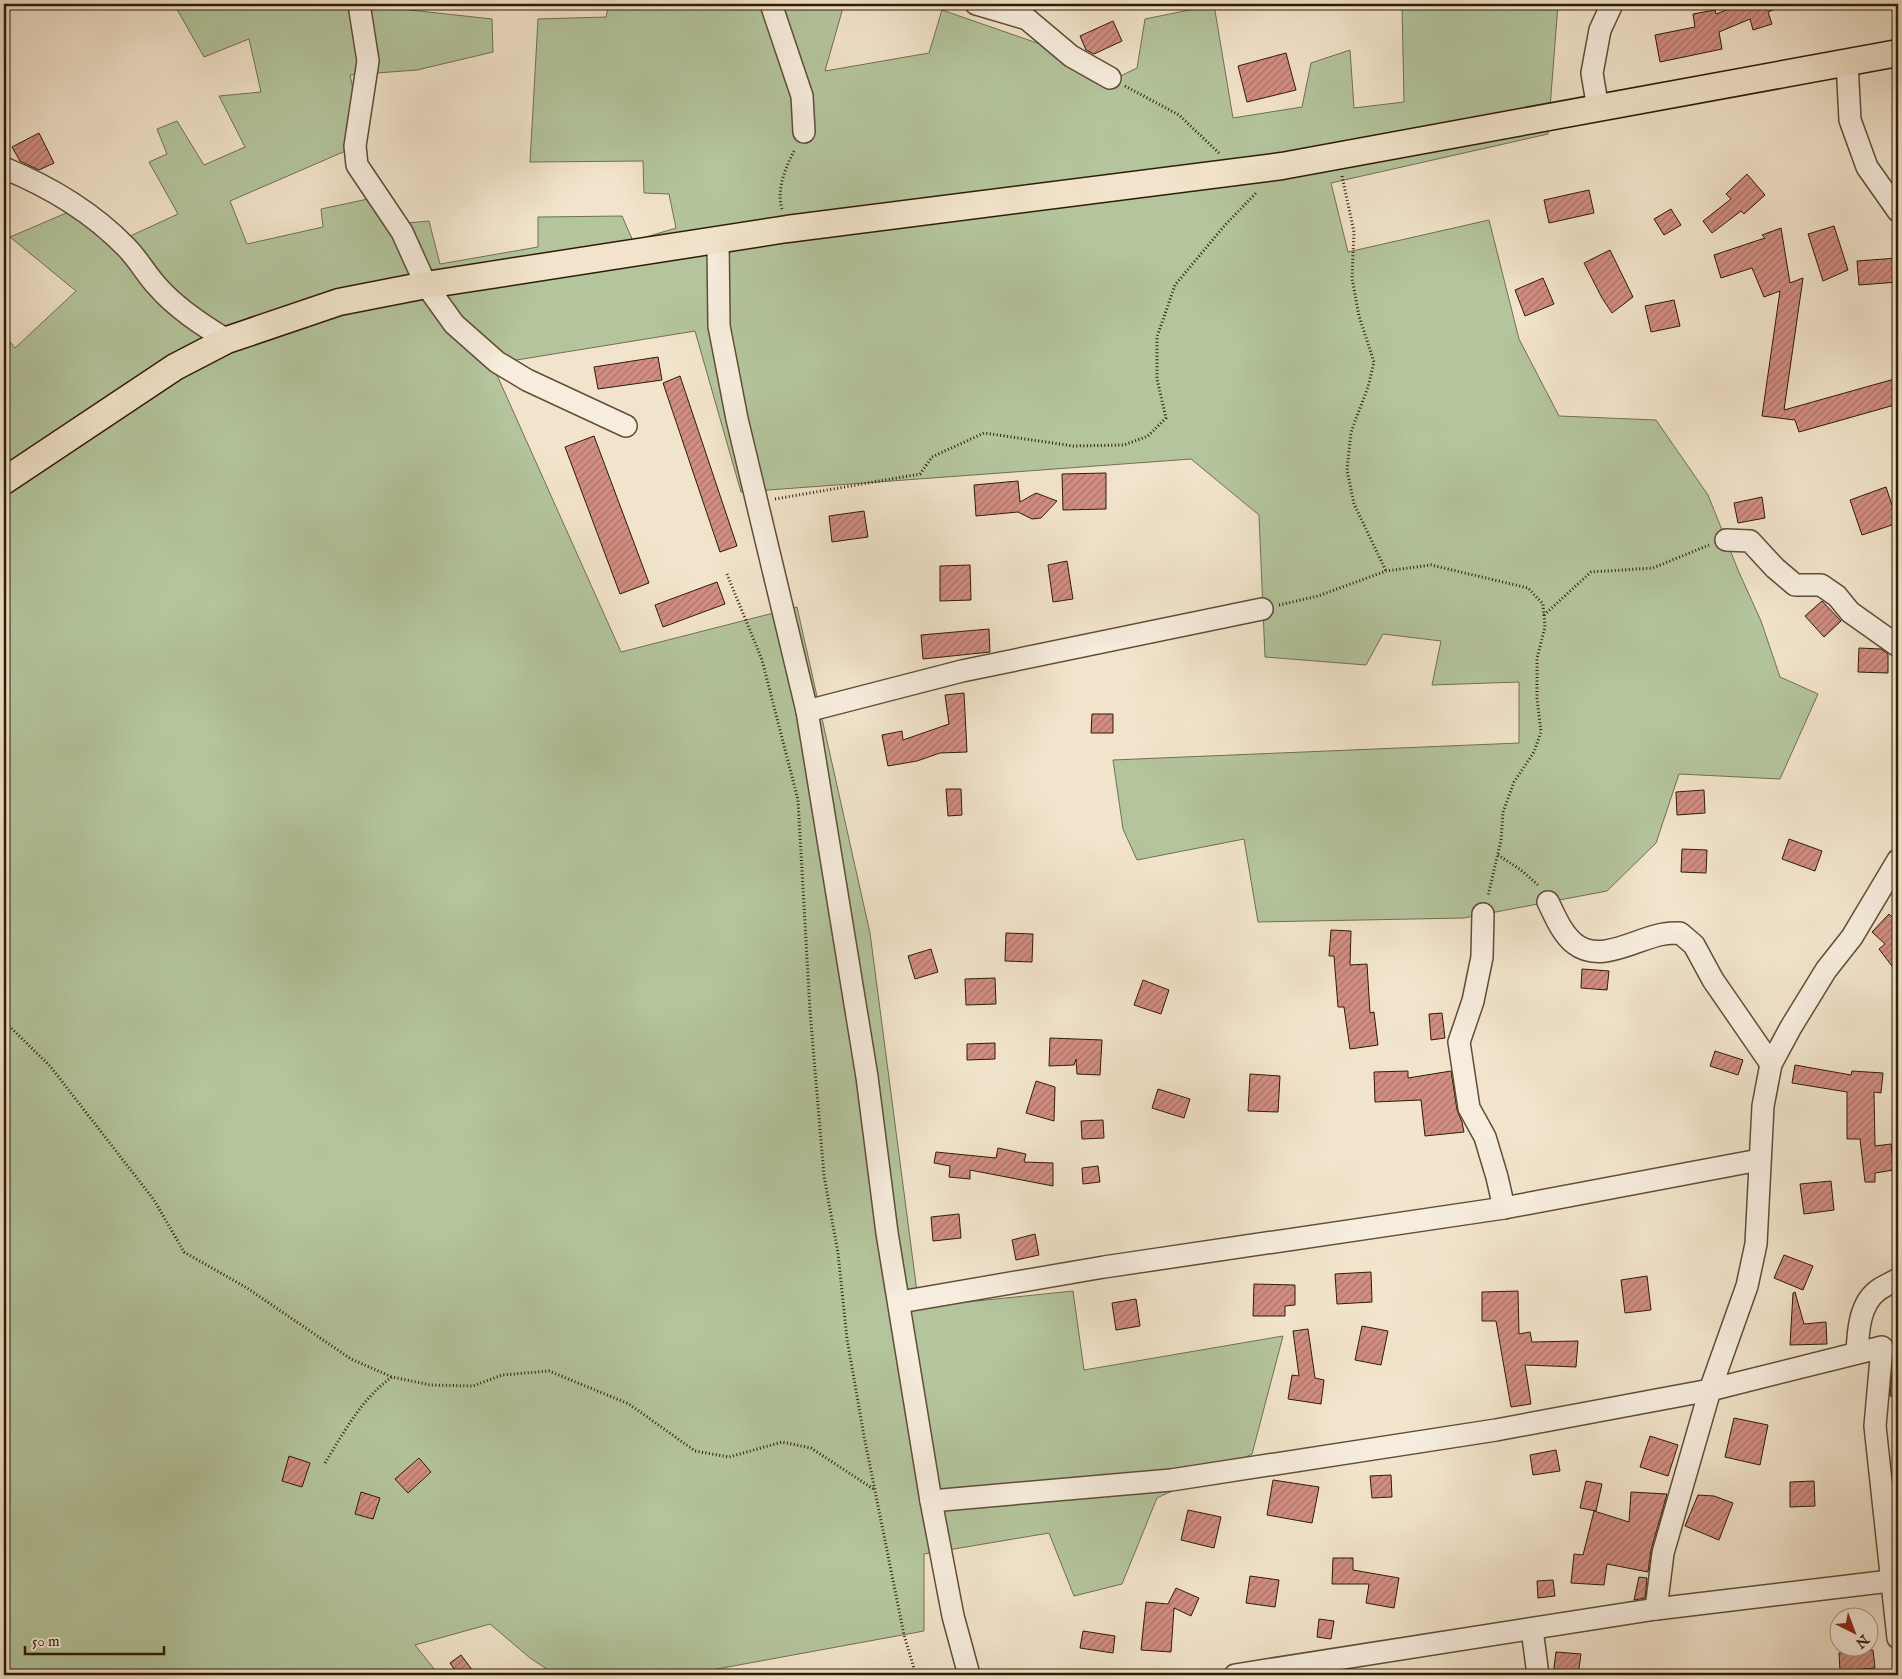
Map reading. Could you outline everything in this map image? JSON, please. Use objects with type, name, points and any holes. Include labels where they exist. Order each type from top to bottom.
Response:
[{"type":"main road","points":[[4,481],[175,367],[227,340],[339,302],[426,285],[787,229],[1282,166],[1898,53]]},
{"type":"street","points":[[359,4],[368,61],[355,146],[357,165],[402,232],[426,285],[454,324],[497,362],[527,380],[626,426]]},
{"type":"street","points":[[771,4],[802,96],[804,132]]},
{"type":"street","points":[[976,4],[1027,19],[1071,56],[1110,78]]},
{"type":"street","points":[[1598,109],[1592,73],[1600,30],[1612,4]]},
{"type":"street","points":[[1847,62],[1850,120],[1867,167],[1898,211]]},
{"type":"street","points":[[4,168],[66,200],[99,223],[127,247],[157,287],[200,323],[227,340]]},
{"type":"street","points":[[718,241],[719,326],[737,419],[807,711],[867,1077],[887,1233],[932,1501],[952,1616],[969,1675]]},
{"type":"street","points":[[1726,540],[1750,541],[1775,568],[1795,584],[1821,585],[1837,596],[1850,612],[1898,646]]},
{"type":"street","points":[[807,711],[962,670],[1262,609]]},
{"type":"street","points":[[1656,1609],[1663,1553],[1710,1390],[1747,1286],[1756,1244],[1763,1106],[1771,1064],[1826,970],[1852,937],[1898,860]]},
{"type":"street","points":[[1548,902],[1562,929],[1574,944],[1589,952],[1616,948],[1664,934],[1680,933],[1694,945],[1713,980],[1771,1064]]},
{"type":"street","points":[[1483,914],[1482,957],[1473,1001],[1459,1042],[1469,1108],[1485,1137],[1498,1177],[1504,1208]]},
{"type":"street","points":[[900,1302],[1104,1268],[1504,1208],[1759,1160]]},
{"type":"street","points":[[1857,1353],[1858,1331],[1865,1308],[1876,1292],[1898,1279]]},
{"type":"street","points":[[932,1501],[1171,1480],[1496,1430],[1710,1390],[1882,1347],[1875,1426],[1893,1574],[1898,1638]]},
{"type":"street","points":[[1235,1675],[1893,1574]]},
{"type":"street","points":[[1532,1629],[1538,1675]]},
{"type":"path","points":[[1110,78],[1179,115],[1218,151],[1229,174]]},
{"type":"path","points":[[787,229],[780,203],[783,171],[804,132]]},
{"type":"path","points":[[1338,156],[1354,232],[1352,278],[1359,316],[1374,362],[1368,388],[1351,432],[1347,470],[1354,504],[1386,571]]},
{"type":"path","points":[[757,502],[920,474],[932,457],[984,433],[1073,446],[1124,445],[1148,436],[1166,418],[1157,379],[1157,337],[1175,285],[1225,225],[1282,166]]},
{"type":"path","points":[[1544,616],[1591,572],[1653,568],[1702,547],[1726,540]]},
{"type":"path","points":[[1262,609],[1318,596],[1386,571],[1431,565],[1528,588],[1543,604],[1545,628],[1537,658],[1537,698],[1541,732],[1534,752],[1514,782],[1503,812],[1498,855],[1483,914]]},
{"type":"path","points":[[727,574],[762,660],[798,800],[810,1010],[824,1176],[838,1252],[847,1339],[904,1635],[916,1675]]},
{"type":"path","points":[[1498,855],[1522,870],[1541,888],[1548,902]]},
{"type":"path","points":[[4,1021],[50,1066],[154,1200],[184,1252],[247,1288],[351,1359],[392,1377],[431,1385],[473,1386],[502,1375],[550,1371],[588,1385],[629,1404],[695,1451],[730,1457],[782,1442],[811,1448],[876,1490]]},
{"type":"path","points":[[325,1463],[348,1424],[377,1388],[392,1377]]},
{"type":"green space","points":[[174,4],[392,4],[392,8],[492,19],[493,52],[417,70],[350,75],[364,143],[230,201],[247,244],[323,227],[321,209],[382,196],[386,225],[429,221],[440,264],[538,247],[538,217],[622,216],[633,241],[676,228],[669,194],[644,193],[643,161],[530,162],[538,19],[606,17],[609,4],[736,4],[746,6],[746,4],[844,4],[825,71],[929,53],[942,10],[1040,44],[1104,84],[1137,68],[1145,19],[1214,5],[1233,118],[1302,107],[1311,63],[1350,50],[1354,108],[1404,102],[1402,4],[1558,4],[1548,134],[1331,183],[1348,252],[1489,220],[1519,339],[1559,416],[1656,420],[1708,495],[1761,621],[1780,677],[1818,694],[1780,779],[1679,774],[1656,843],[1607,891],[1464,918],[1258,922],[1244,839],[1137,860],[1123,829],[1113,760],[1519,743],[1519,682],[1432,685],[1441,641],[1383,634],[1366,665],[1265,657],[1259,515],[1191,459],[741,492],[695,331],[492,364],[621,652],[797,607],[870,933],[919,1307],[1073,1291],[1084,1370],[1283,1336],[1252,1454],[1157,1498],[1122,1584],[1074,1596],[1049,1533],[924,1554],[924,1631],[684,1675],[556,1675],[530,1658],[490,1624],[415,1645],[439,1675],[4,1675],[4,334],[15,348],[76,291],[10,237],[85,205],[115,243],[178,214],[149,162],[167,154],[157,129],[177,121],[204,165],[245,147],[219,96],[261,92],[249,39],[204,57]]},
{"type":"building","points":[[1742,4],[1787,4],[1768,12],[1772,24],[1753,30],[1750,19],[1719,32],[1722,49],[1660,62],[1655,35],[1695,27],[1693,14],[1715,10],[1716,14]]},
{"type":"building","points":[[1113,21],[1122,41],[1094,54],[1086,50],[1080,36]]},
{"type":"building","points":[[1286,53],[1296,90],[1247,102],[1238,66]]},
{"type":"building","points":[[39,133],[54,163],[39,170],[20,161],[12,147]]},
{"type":"building","points":[[1747,174],[1765,195],[1744,214],[1741,211],[1712,233],[1703,221],[1731,199],[1726,194]]},
{"type":"building","points":[[1589,190],[1594,213],[1549,223],[1544,200]]},
{"type":"building","points":[[1671,209],[1681,225],[1664,235],[1654,219]]},
{"type":"building","points":[[1834,226],[1848,270],[1823,281],[1808,234]]},
{"type":"building","points":[[1781,228],[1790,283],[1803,278],[1784,410],[1898,378],[1898,404],[1799,432],[1795,420],[1762,416],[1780,291],[1764,297],[1752,268],[1721,278],[1714,255],[1765,238],[1762,235]]},
{"type":"building","points":[[1610,250],[1633,297],[1612,313],[1584,263]]},
{"type":"building","points":[[1898,258],[1898,282],[1859,285],[1857,261]]},
{"type":"building","points":[[1543,278],[1554,304],[1525,316],[1515,290]]},
{"type":"building","points":[[1674,300],[1680,326],[1651,332],[1645,306]]},
{"type":"building","points":[[658,357],[662,380],[598,389],[594,367]]},
{"type":"building","points":[[680,376],[737,546],[720,552],[663,383]]},
{"type":"building","points":[[594,436],[649,583],[620,594],[565,447]]},
{"type":"building","points":[[1106,473],[1106,509],[1063,510],[1062,474]]},
{"type":"building","points":[[1018,481],[1020,502],[1036,493],[1057,501],[1041,518],[1032,519],[1018,512],[976,516],[974,485]]},
{"type":"building","points":[[1886,487],[1898,523],[1862,535],[1850,500]]},
{"type":"building","points":[[1762,497],[1765,518],[1738,523],[1734,503]]},
{"type":"building","points":[[864,511],[868,537],[832,542],[829,516]]},
{"type":"building","points":[[1067,561],[1073,599],[1053,602],[1048,565]]},
{"type":"building","points":[[970,565],[971,600],[940,601],[940,566]]},
{"type":"building","points":[[717,582],[725,604],[663,627],[655,605]]},
{"type":"building","points":[[1822,601],[1841,621],[1824,637],[1805,616]]},
{"type":"building","points":[[989,629],[990,652],[923,659],[921,635]]},
{"type":"building","points":[[1859,648],[1881,649],[1888,654],[1888,673],[1858,672]]},
{"type":"building","points":[[964,693],[967,752],[940,753],[917,761],[888,766],[882,735],[902,731],[903,740],[949,724],[945,695]]},
{"type":"building","points":[[1092,714],[1113,714],[1113,733],[1091,733]]},
{"type":"building","points":[[946,789],[961,789],[962,815],[948,816]]},
{"type":"building","points":[[1704,790],[1705,813],[1677,815],[1676,792]]},
{"type":"building","points":[[1789,839],[1822,851],[1815,871],[1782,859]]},
{"type":"building","points":[[1682,849],[1707,850],[1706,873],[1681,872]]},
{"type":"building","points":[[1889,914],[1898,923],[1898,974],[1879,949],[1885,944],[1872,932]]},
{"type":"building","points":[[1331,930],[1351,931],[1350,965],[1367,964],[1370,1013],[1374,1012],[1378,1045],[1350,1049],[1344,1007],[1338,1007],[1334,956],[1329,956]]},
{"type":"building","points":[[1006,933],[1033,934],[1032,962],[1005,961]]},
{"type":"building","points":[[931,949],[938,972],[915,979],[908,956]]},
{"type":"building","points":[[1582,969],[1609,971],[1607,990],[1581,988]]},
{"type":"building","points":[[995,978],[996,1004],[966,1005],[965,979]]},
{"type":"building","points":[[1143,980],[1169,990],[1161,1014],[1134,1005]]},
{"type":"building","points":[[1442,1013],[1445,1038],[1431,1040],[1429,1014]]},
{"type":"building","points":[[1050,1038],[1102,1040],[1100,1075],[1077,1074],[1076,1059],[1074,1065],[1049,1066]]},
{"type":"building","points":[[995,1043],[995,1059],[967,1060],[967,1044]]},
{"type":"building","points":[[1715,1051],[1743,1060],[1738,1075],[1710,1066]]},
{"type":"building","points":[[1795,1065],[1851,1075],[1852,1071],[1883,1073],[1881,1093],[1874,1092],[1875,1146],[1891,1144],[1894,1170],[1875,1173],[1875,1182],[1865,1182],[1860,1139],[1847,1139],[1847,1092],[1792,1083]]},
{"type":"building","points":[[1408,1071],[1408,1078],[1451,1071],[1457,1110],[1464,1132],[1425,1136],[1421,1100],[1375,1102],[1374,1072]]},
{"type":"building","points":[[1250,1074],[1280,1076],[1278,1112],[1248,1111]]},
{"type":"building","points":[[1036,1081],[1055,1087],[1054,1121],[1026,1113]]},
{"type":"building","points":[[1158,1089],[1190,1099],[1184,1118],[1152,1108]]},
{"type":"building","points":[[1103,1120],[1104,1138],[1082,1139],[1081,1121]]},
{"type":"building","points":[[998,1148],[1026,1154],[1024,1162],[1053,1163],[1053,1186],[970,1170],[970,1179],[949,1177],[950,1166],[934,1163],[936,1152],[996,1158]]},
{"type":"building","points":[[1098,1166],[1100,1182],[1083,1184],[1082,1168]]},
{"type":"building","points":[[1831,1181],[1834,1210],[1804,1214],[1800,1184]]},
{"type":"building","points":[[959,1214],[961,1238],[933,1241],[931,1217]]},
{"type":"building","points":[[1035,1234],[1039,1255],[1016,1260],[1012,1240]]},
{"type":"building","points":[[1784,1255],[1813,1266],[1803,1290],[1774,1278]]},
{"type":"building","points":[[1371,1272],[1372,1302],[1337,1304],[1335,1274]]},
{"type":"building","points":[[1647,1276],[1651,1310],[1625,1313],[1621,1280]]},
{"type":"building","points":[[1254,1284],[1295,1285],[1295,1305],[1285,1306],[1285,1316],[1253,1316]]},
{"type":"building","points":[[1518,1291],[1519,1334],[1530,1332],[1532,1342],[1578,1341],[1576,1367],[1525,1365],[1531,1404],[1511,1407],[1496,1321],[1482,1321],[1482,1292]]},
{"type":"building","points":[[1795,1292],[1804,1324],[1826,1322],[1827,1344],[1790,1345],[1793,1293]]},
{"type":"building","points":[[1136,1299],[1140,1326],[1116,1330],[1112,1303]]},
{"type":"building","points":[[1362,1326],[1388,1331],[1381,1365],[1355,1360]]},
{"type":"building","points":[[1308,1329],[1315,1378],[1324,1380],[1321,1404],[1288,1399],[1292,1375],[1299,1376],[1293,1331]]},
{"type":"building","points":[[1892,1374],[1898,1375],[1898,1397],[1890,1396]]},
{"type":"building","points":[[1734,1418],[1768,1425],[1760,1465],[1725,1457]]},
{"type":"building","points":[[1650,1436],[1678,1445],[1668,1476],[1640,1467]]},
{"type":"building","points":[[1556,1450],[1560,1471],[1533,1475],[1530,1455]]},
{"type":"building","points":[[289,1456],[310,1463],[302,1487],[282,1481]]},
{"type":"building","points":[[419,1458],[431,1472],[408,1493],[395,1479]]},
{"type":"building","points":[[1391,1475],[1392,1497],[1372,1498],[1370,1476]]},
{"type":"building","points":[[1273,1480],[1319,1487],[1312,1523],[1267,1515]]},
{"type":"building","points":[[1586,1481],[1602,1484],[1596,1511],[1580,1508]]},
{"type":"building","points":[[1814,1481],[1815,1506],[1790,1507],[1790,1482]]},
{"type":"building","points":[[361,1492],[380,1498],[373,1519],[355,1514]]},
{"type":"building","points":[[1631,1492],[1667,1494],[1651,1550],[1648,1572],[1607,1564],[1604,1585],[1571,1583],[1574,1554],[1583,1555],[1594,1511],[1629,1522]]},
{"type":"building","points":[[1698,1495],[1714,1496],[1733,1503],[1719,1540],[1685,1526]]},
{"type":"building","points":[[1188,1510],[1221,1517],[1214,1548],[1181,1540]]},
{"type":"building","points":[[1333,1558],[1353,1558],[1353,1570],[1399,1578],[1394,1608],[1366,1603],[1369,1584],[1332,1584]]},
{"type":"building","points":[[1250,1576],[1279,1580],[1275,1607],[1246,1603]]},
{"type":"building","points":[[1639,1577],[1647,1578],[1645,1598],[1634,1600]]},
{"type":"building","points":[[1553,1580],[1555,1596],[1538,1598],[1537,1581]]},
{"type":"building","points":[[1176,1588],[1199,1598],[1191,1616],[1174,1608],[1171,1652],[1141,1650],[1146,1602],[1168,1604]]},
{"type":"building","points":[[1319,1619],[1334,1621],[1331,1639],[1317,1637]]},
{"type":"building","points":[[1083,1631],[1115,1636],[1113,1653],[1080,1648]]},
{"type":"building","points":[[1556,1652],[1581,1654],[1578,1675],[1553,1675]]},
{"type":"building","points":[[461,1655],[476,1675],[458,1675],[450,1663]]},
{"type":"building","points":[[1839,1656],[1874,1656],[1875,1668],[1840,1671]]}]
